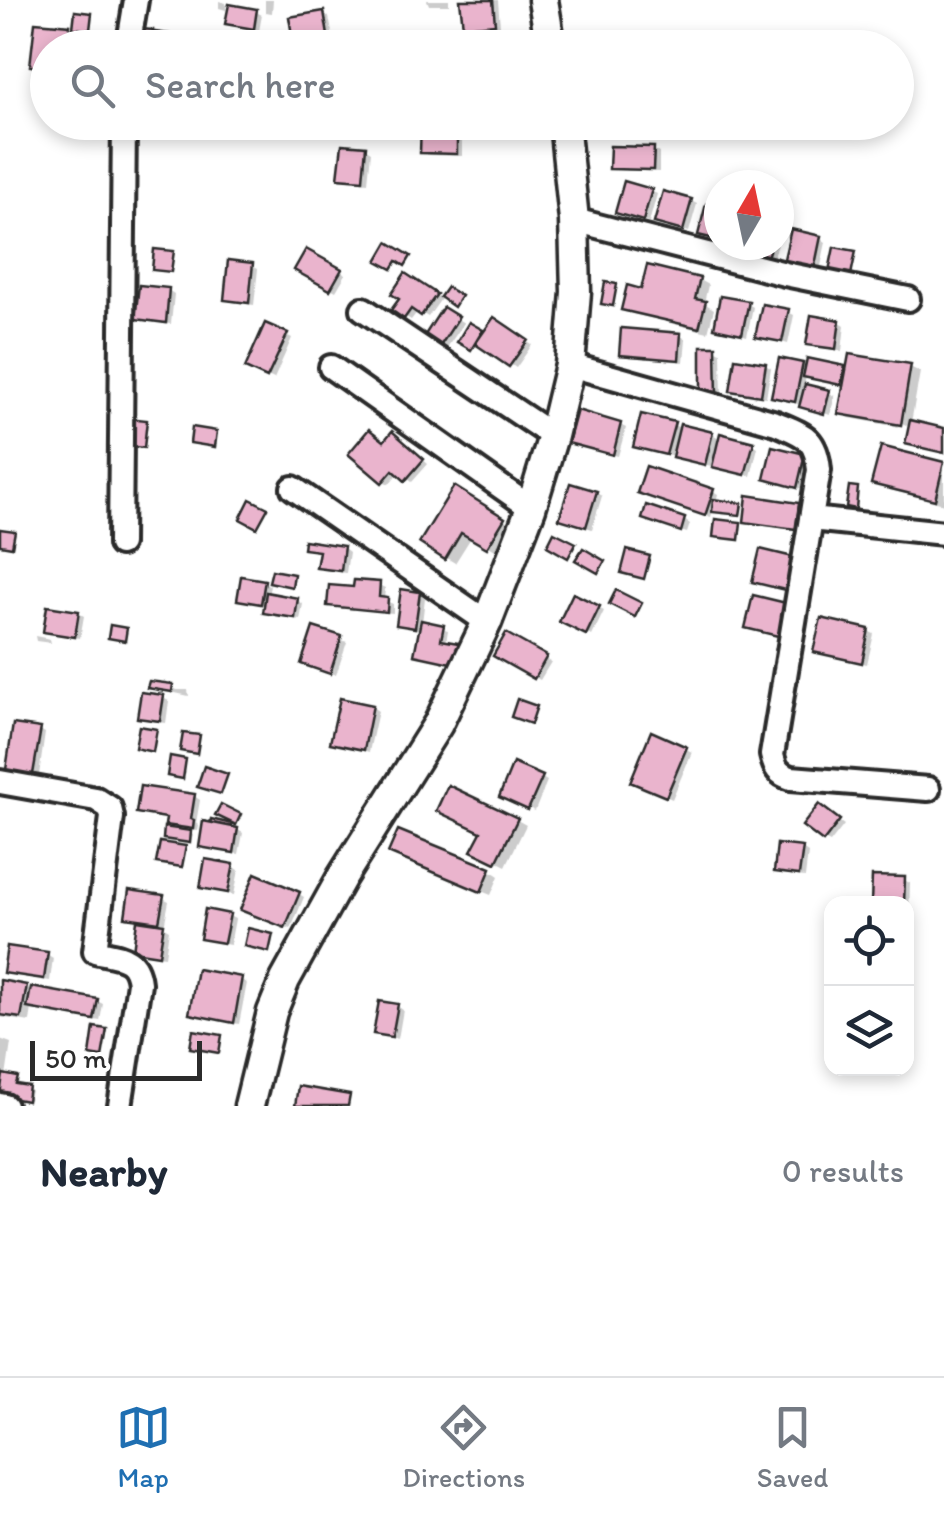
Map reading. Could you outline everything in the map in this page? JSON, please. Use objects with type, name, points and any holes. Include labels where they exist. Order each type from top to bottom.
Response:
[{"type":"street","points":[[131,30],[136,0]]},
{"type":"street","points":[[544,0],[549,30]]},
{"type":"street","points":[[120,544],[124,140]]},
{"type":"street","points":[[249,1106],[284,980],[342,877],[438,724],[487,622],[531,508],[570,365],[576,292],[566,140]]},
{"type":"street","points":[[574,220],[785,274],[908,299]]},
{"type":"street","points":[[363,309],[552,436]]},
{"type":"street","points":[[570,365],[776,422],[803,434],[817,448],[819,470],[772,756],[774,768],[791,778],[928,789]]},
{"type":"street","points":[[332,367],[531,508]]},
{"type":"street","points":[[294,488],[487,622]]},
{"type":"street","points":[[811,520],[944,533]]},
{"type":"street","points":[[0,782],[96,799],[110,808],[95,951],[134,964],[139,984],[120,1106]]},
{"type":"building","points":[[460,0],[493,0],[495,24],[463,27]]},
{"type":"building","points":[[229,4],[257,9],[254,29],[225,24]]},
{"type":"building","points":[[75,11],[92,13],[90,30],[73,28]]},
{"type":"building","points":[[324,11],[327,30],[291,30],[289,17]]},
{"type":"building","points":[[35,22],[70,25],[69,30],[34,30]]},
{"type":"building","points":[[420,140],[457,140],[457,154],[420,153]]},
{"type":"building","points":[[342,144],[366,146],[363,180],[338,178]]},
{"type":"building","points":[[610,146],[654,147],[653,170],[609,169]]},
{"type":"building","points":[[624,181],[652,189],[643,221],[615,213]]},
{"type":"building","points":[[663,191],[692,199],[683,231],[654,223]]},
{"type":"building","points":[[704,212],[704,236],[698,235]]},
{"type":"building","points":[[794,230],[821,236],[814,270],[783,263],[794,260]]},
{"type":"building","points":[[388,242],[411,256],[405,266],[397,261],[392,269],[377,261]]},
{"type":"building","points":[[834,247],[856,251],[851,275],[829,271]]},
{"type":"building","points":[[154,249],[174,251],[171,272],[152,270]]},
{"type":"building","points":[[306,249],[342,269],[330,290],[294,270]]},
{"type":"building","points":[[228,260],[253,263],[249,303],[224,300]]},
{"type":"building","points":[[647,265],[700,278],[695,299],[706,301],[699,328],[621,310],[627,285],[641,289]]},
{"type":"building","points":[[405,273],[437,294],[421,316],[411,309],[404,319],[391,310],[399,299],[391,294]]},
{"type":"building","points":[[605,282],[617,284],[613,306],[601,304]]},
{"type":"building","points":[[139,285],[169,288],[166,323],[135,319]]},
{"type":"building","points":[[447,287],[461,296],[454,307],[440,297]]},
{"type":"building","points":[[720,296],[749,301],[742,334],[714,328]]},
{"type":"building","points":[[762,304],[789,309],[782,342],[755,337]]},
{"type":"building","points":[[443,307],[459,317],[437,351],[421,341]]},
{"type":"building","points":[[811,315],[840,320],[836,349],[806,345]]},
{"type":"building","points":[[494,317],[528,340],[509,367],[475,344]]},
{"type":"building","points":[[469,322],[483,330],[471,350],[457,342]]},
{"type":"building","points":[[265,323],[288,333],[267,378],[245,368]]},
{"type":"building","points":[[621,328],[681,333],[679,360],[619,355]]},
{"type":"building","points":[[701,346],[716,346],[717,397],[701,396]]},
{"type":"building","points":[[849,354],[911,364],[901,425],[838,414]]},
{"type":"building","points":[[735,358],[766,363],[761,396],[730,391]]},
{"type":"building","points":[[779,358],[803,363],[795,402],[771,397]]},
{"type":"building","points":[[807,358],[845,366],[841,385],[803,377]]},
{"type":"building","points":[[805,384],[830,390],[824,414],[799,407]]},
{"type":"building","points":[[577,410],[621,423],[613,455],[568,443]]},
{"type":"building","points":[[641,414],[675,422],[666,455],[633,447]]},
{"type":"building","points":[[128,418],[147,420],[144,448],[125,446]]},
{"type":"building","points":[[910,420],[944,428],[944,453],[905,444]]},
{"type":"building","points":[[680,424],[713,432],[705,465],[672,457]]},
{"type":"building","points":[[192,427],[217,431],[215,447],[190,443]]},
{"type":"building","points":[[369,429],[384,441],[392,431],[424,459],[405,481],[393,470],[382,483],[348,454]]},
{"type":"building","points":[[720,433],[754,442],[745,475],[712,467]]},
{"type":"building","points":[[772,446],[805,454],[797,488],[764,479]]},
{"type":"building","points":[[881,446],[944,462],[935,500],[871,484]]},
{"type":"building","points":[[646,466],[714,489],[705,516],[637,493]]},
{"type":"building","points":[[570,483],[597,491],[586,527],[559,519]]},
{"type":"building","points":[[454,486],[505,518],[487,548],[461,533],[445,560],[419,543]]},
{"type":"building","points":[[849,486],[858,487],[856,509],[846,507]]},
{"type":"building","points":[[747,495],[799,503],[796,529],[744,522]]},
{"type":"building","points":[[250,499],[268,508],[257,528],[240,519]]},
{"type":"building","points":[[713,499],[742,503],[740,515],[712,512]]},
{"type":"building","points":[[646,505],[685,518],[681,532],[642,519]]},
{"type":"building","points":[[715,519],[741,522],[739,540],[713,537]]},
{"type":"building","points":[[0,529],[15,531],[12,547],[0,545]]},
{"type":"building","points":[[554,532],[576,543],[568,558],[547,546]]},
{"type":"building","points":[[304,540],[344,546],[341,571],[316,568],[319,551],[303,549]]},
{"type":"building","points":[[583,548],[605,561],[598,573],[575,560]]},
{"type":"building","points":[[760,549],[793,557],[785,590],[752,582]]},
{"type":"building","points":[[627,550],[650,556],[644,579],[621,573]]},
{"type":"building","points":[[272,570],[294,574],[292,587],[269,582]]},
{"type":"building","points":[[241,576],[265,580],[261,604],[237,600]]},
{"type":"building","points":[[354,580],[380,582],[379,597],[388,598],[387,612],[327,606],[329,585],[353,587]]},
{"type":"building","points":[[401,589],[420,592],[415,628],[396,625]]},
{"type":"building","points":[[616,590],[642,603],[635,617],[609,604]]},
{"type":"building","points":[[266,592],[298,598],[295,618],[263,613]]},
{"type":"building","points":[[573,593],[600,606],[586,635],[559,622]]},
{"type":"building","points":[[753,595],[786,603],[778,636],[745,628]]},
{"type":"building","points":[[47,606],[79,611],[75,637],[43,632]]},
{"type":"building","points":[[821,618],[869,629],[862,663],[813,652]]},
{"type":"building","points":[[421,620],[444,625],[441,640],[464,644],[460,665],[414,655]]},
{"type":"building","points":[[110,625],[127,628],[125,641],[108,638]]},
{"type":"building","points":[[313,627],[342,636],[330,674],[301,664]]},
{"type":"building","points":[[506,633],[547,656],[534,679],[493,656]]},
{"type":"building","points":[[149,681],[173,684],[172,692],[147,688]]},
{"type":"building","points":[[141,692],[164,695],[160,721],[137,718]]},
{"type":"building","points":[[340,698],[373,705],[364,750],[330,743]]},
{"type":"building","points":[[517,699],[537,706],[531,724],[511,717]]},
{"type":"building","points":[[13,724],[41,728],[32,780],[5,776]]},
{"type":"building","points":[[139,726],[157,729],[153,752],[135,748]]},
{"type":"building","points":[[651,731],[687,747],[666,797],[630,782]]},
{"type":"building","points":[[183,733],[200,735],[197,754],[180,751]]},
{"type":"building","points":[[170,756],[186,759],[183,779],[167,776]]},
{"type":"building","points":[[513,763],[543,776],[528,810],[499,797]]},
{"type":"building","points":[[204,766],[228,774],[221,794],[197,787]]},
{"type":"building","points":[[448,785],[518,818],[496,863],[471,851],[481,832],[436,811]]},
{"type":"building","points":[[140,786],[195,794],[193,829],[165,825],[166,818],[136,813]]},
{"type":"building","points":[[221,804],[241,814],[236,825],[215,815]]},
{"type":"building","points":[[819,804],[840,820],[823,842],[802,826]]},
{"type":"building","points":[[211,819],[232,824],[227,849],[206,844]]},
{"type":"building","points":[[203,821],[238,828],[234,853],[199,847]]},
{"type":"building","points":[[164,827],[191,831],[190,843],[163,839]]},
{"type":"building","points":[[398,830],[491,868],[481,892],[388,853]]},
{"type":"building","points":[[160,842],[186,846],[182,867],[156,863]]},
{"type":"building","points":[[777,844],[803,847],[799,875],[774,872]]},
{"type":"building","points":[[205,859],[234,864],[228,893],[200,888]]},
{"type":"building","points":[[255,873],[300,892],[285,928],[240,910]]},
{"type":"building","points":[[872,876],[905,877],[904,896],[871,896]]},
{"type":"building","points":[[129,890],[164,895],[159,922],[125,917]]},
{"type":"building","points":[[205,909],[230,914],[224,943],[200,939]]},
{"type":"building","points":[[137,920],[164,924],[159,955],[133,951]]},
{"type":"building","points":[[248,928],[273,934],[269,952],[244,946]]},
{"type":"building","points":[[7,946],[48,952],[44,979],[3,973]]},
{"type":"building","points":[[197,969],[242,977],[234,1023],[189,1014]]},
{"type":"building","points":[[0,980],[27,985],[21,1018],[0,1015]]},
{"type":"building","points":[[31,987],[98,999],[94,1020],[27,1008]]},
{"type":"building","points":[[379,1001],[398,1004],[392,1037],[373,1034]]},
{"type":"building","points":[[94,1027],[107,1029],[102,1057],[90,1055]]},
{"type":"building","points":[[193,1030],[222,1035],[219,1053],[190,1048]]},
{"type":"building","points":[[3,1074],[18,1077],[16,1084],[29,1086],[27,1101],[0,1096]]},
{"type":"building","points":[[298,1086],[350,1095],[348,1106],[295,1106]]}]
